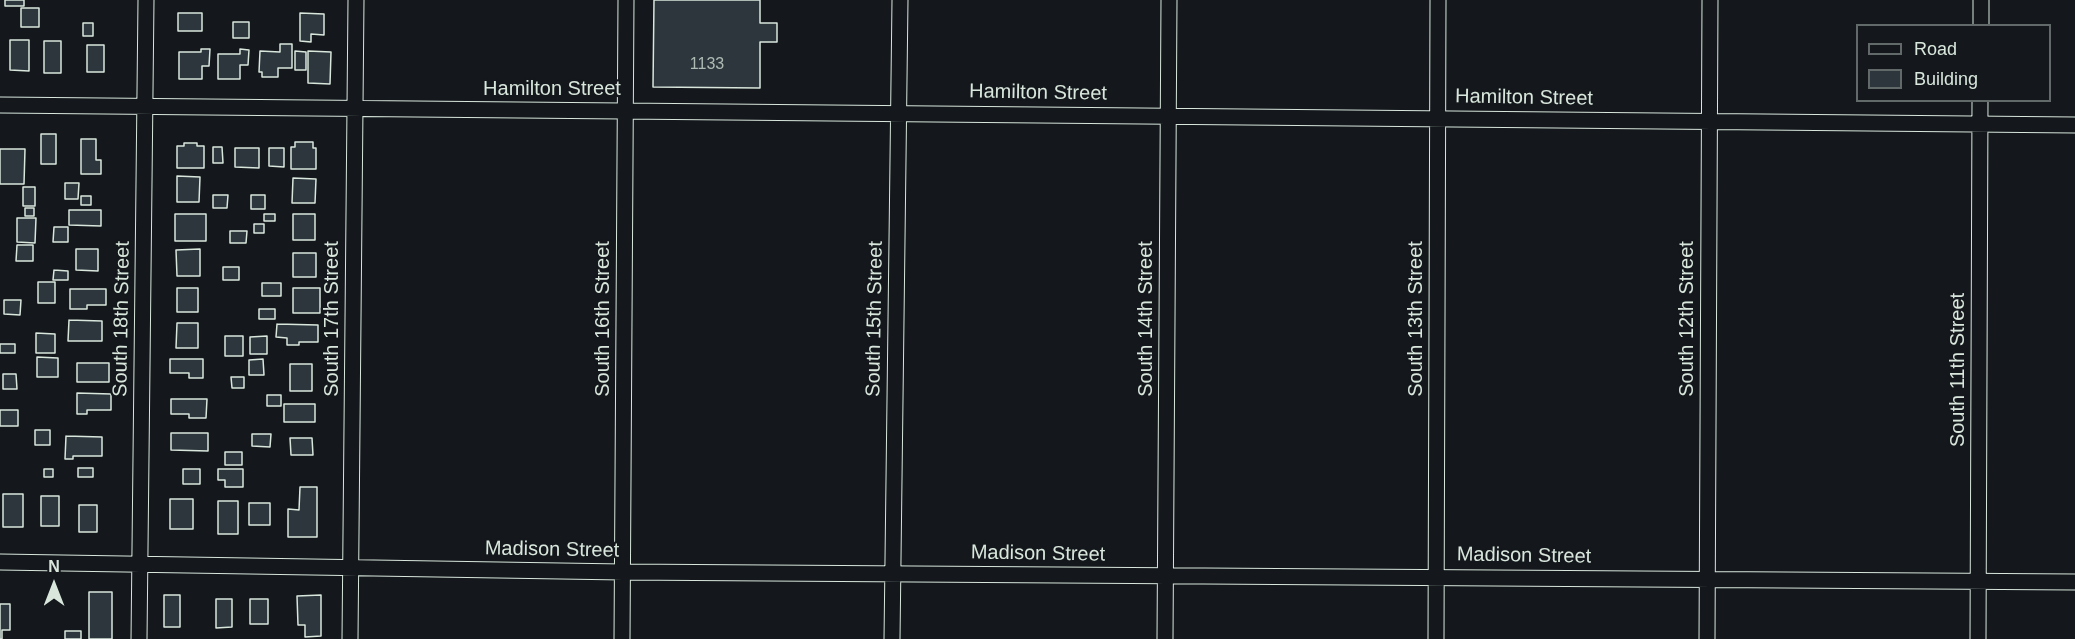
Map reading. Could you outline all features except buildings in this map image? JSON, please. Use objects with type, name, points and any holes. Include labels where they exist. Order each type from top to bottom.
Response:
[{"type":"street","name":"South 18th Street","points":[[139,639],[146,0]]},
{"type":"street","name":"South 17th Street","points":[[350,639],[356,0]]},
{"type":"street","name":"South 16th Street","points":[[622,639],[626,0]]},
{"type":"street","name":"South 15th Street","points":[[892,639],[900,0]]},
{"type":"street","name":"South 14th Street","points":[[1165,639],[1169,0]]},
{"type":"street","name":"South 13th Street","points":[[1436,639],[1438,0]]},
{"type":"street","name":"South 12th Street","points":[[1707,639],[1710,0]]},
{"type":"street","points":[[1980,24],[1981,0]]},
{"type":"street","name":"South 11th Street","points":[[1978,639],[1980,102]]},
{"type":"street","name":"Hamilton Street","points":[[0,105],[2075,125]]},
{"type":"street","name":"Madison Street","points":[[0,562],[623,572],[2075,582]]}]
